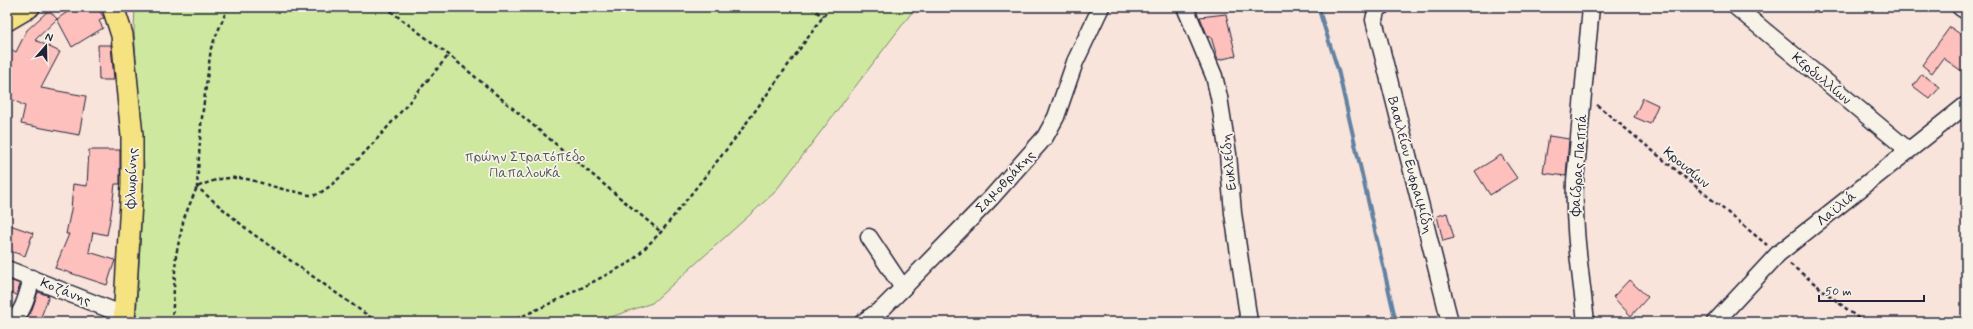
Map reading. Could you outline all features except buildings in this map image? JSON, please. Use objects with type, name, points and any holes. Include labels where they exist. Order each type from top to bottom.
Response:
[{"type":"main road","name":"Φλωρίνης","points":[[113,7],[122,35]]},
{"type":"main road","name":"Φλωρίνης","points":[[124,318],[133,151],[122,35],[125,7]]},
{"type":"street","name":"Σαμοθράκης","points":[[863,322],[883,308],[903,288],[991,198],[1045,137],[1056,118],[1075,62],[1102,7]]},
{"type":"street","name":"Ευκλείδη","points":[[1185,7],[1214,76],[1219,97],[1228,154],[1233,213],[1239,244],[1245,302],[1249,322]]},
{"type":"street","name":"Φαίδρας Παππά","points":[[1586,322],[1576,246],[1574,205],[1591,7]]},
{"type":"street","name":"Κερδυλλίων","points":[[1736,7],[1908,150]]},
{"type":"street","points":[[1960,7],[1966,11]]},
{"type":"street","name":"Βασιλείου Ευφραιμίδη","points":[[1379,8],[1374,20],[1450,322]]},
{"type":"street","name":"Λαϊλιά","points":[[1715,322],[1778,254],[1966,105]]},
{"type":"street","points":[[869,237],[903,288]]},
{"type":"street","name":"Κοζάνης","points":[[7,269],[32,278],[124,318]]},
{"type":"street","points":[[11,322],[16,319],[23,305],[32,278]]},
{"type":"path","points":[[172,322],[176,255],[184,218],[197,187],[201,125],[212,48],[228,7]]},
{"type":"path","points":[[385,7],[449,55],[661,232]]},
{"type":"path","points":[[811,7],[823,17]]},
{"type":"path","points":[[510,322],[564,297],[631,262],[661,232],[737,136],[830,7]]},
{"type":"path","points":[[197,187],[213,180],[232,177],[248,178],[283,190],[314,195],[330,187],[357,160],[449,55]]},
{"type":"path","name":"Κρουσίων","points":[[1583,94],[1863,322]]},
{"type":"path","points":[[197,187],[249,231],[377,322]]},
{"type":"green space","name":"πρώην Στρατόπεδο Παπαλουκά","points":[[135,7],[916,7],[774,193],[652,303],[596,322],[136,322],[144,166],[134,31]]},
{"type":"waterway","points":[[1318,7],[1338,70],[1396,322]]}]
